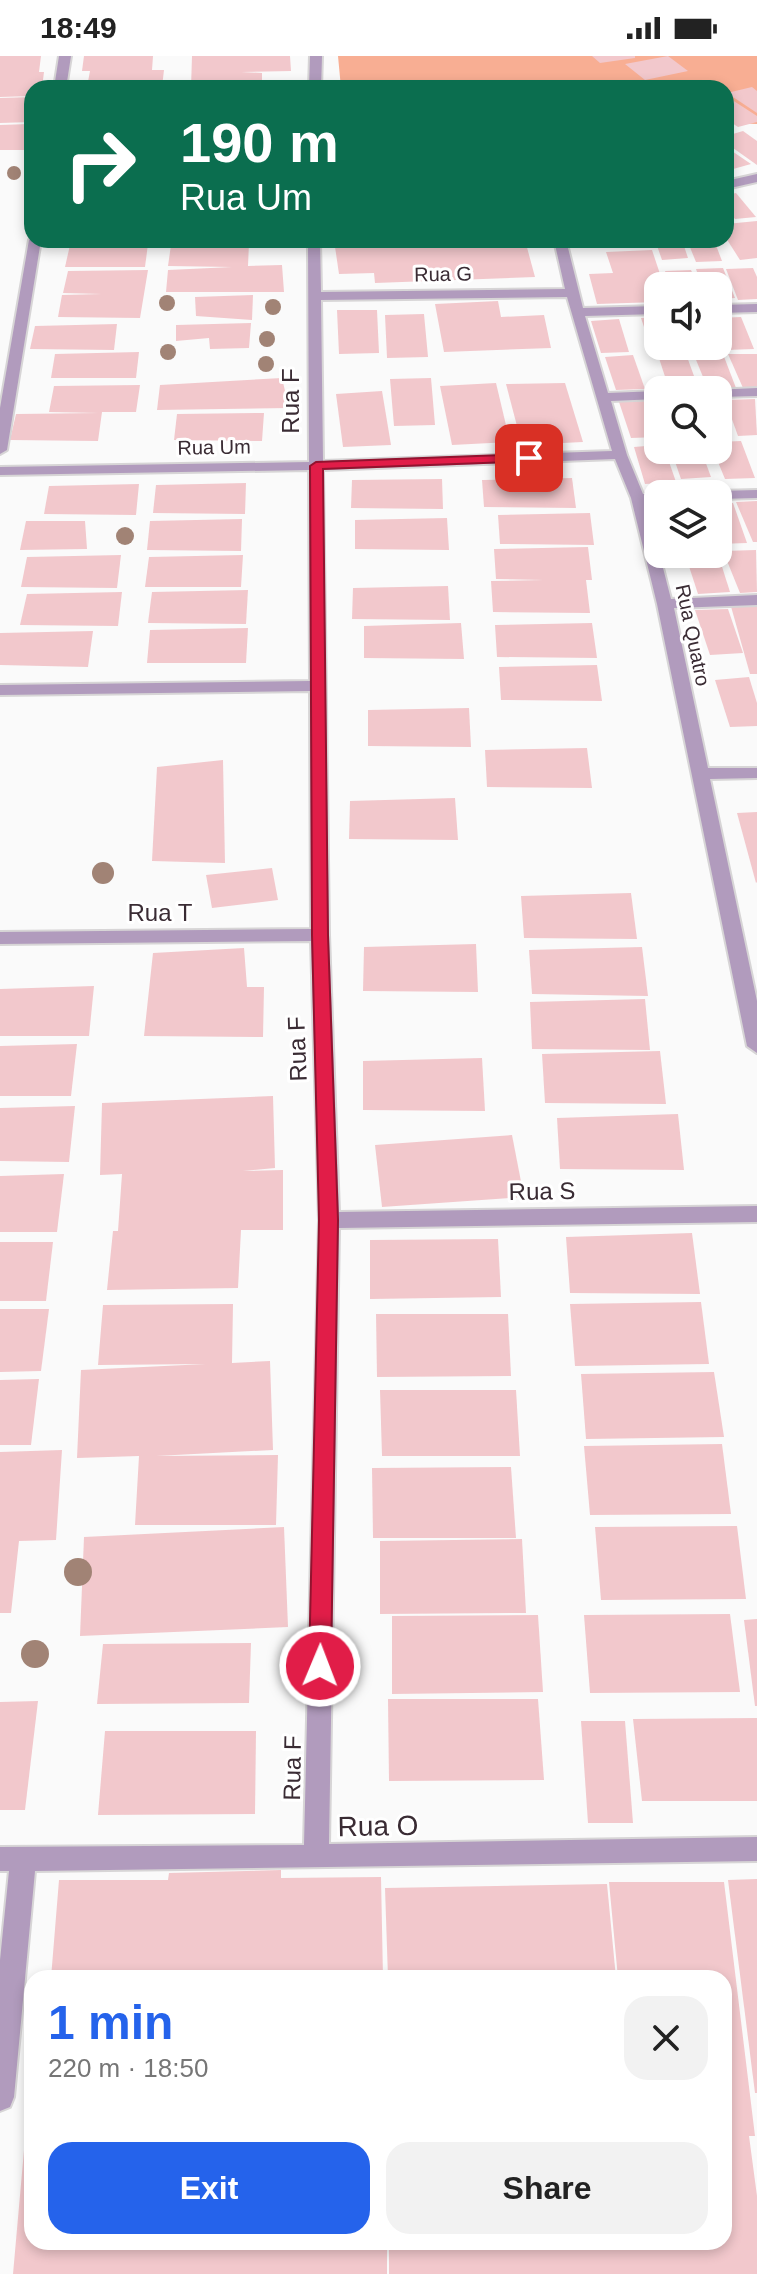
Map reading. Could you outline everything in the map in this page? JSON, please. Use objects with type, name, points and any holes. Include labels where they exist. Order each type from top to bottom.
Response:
[{"type":"street","points":[[61,80],[65,56]]},
{"type":"street","points":[[315,80],[316,56]]},
{"type":"street","points":[[734,183],[757,178]]},
{"type":"street","points":[[0,450],[34,248]]},
{"type":"street","name":"Rua F","points":[[314,248],[320,935],[329,1220],[316,1857]]},
{"type":"street","name":"Rua Quatro","points":[[562,248],[620,455],[638,498],[665,604],[757,1046]]},
{"type":"street","name":"Rua G","points":[[315,296],[572,293]]},
{"type":"street","points":[[732,309],[757,308]]},
{"type":"street","points":[[578,312],[644,310]]},
{"type":"street","points":[[732,393],[757,392]]},
{"type":"street","points":[[604,397],[644,396]]},
{"type":"street","name":"Rua Um","points":[[0,471],[316,466],[620,455]]},
{"type":"street","points":[[732,495],[757,494]]},
{"type":"street","points":[[638,498],[644,498]]},
{"type":"street","points":[[665,604],[757,600]]},
{"type":"street","points":[[0,690],[318,686]]},
{"type":"street","points":[[699,774],[757,773]]},
{"type":"street","name":"Rua T","points":[[0,938],[320,935]]},
{"type":"street","name":"Rua S","points":[[329,1220],[757,1214]]},
{"type":"street","name":"Rua O","points":[[12,1858],[316,1857],[757,1849]]},
{"type":"street","points":[[0,2097],[12,1858]]},
{"type":"shaded area","points":[[338,56],[757,56],[757,124],[734,123],[734,80],[340,80]]},
{"type":"building","points":[[0,56],[41,56],[39,72],[44,72],[43,80],[24,80],[24,96],[0,97]]},
{"type":"building","points":[[84,56],[153,56],[152,70],[164,70],[163,80],[88,80],[90,71],[82,71]]},
{"type":"building","points":[[192,56],[290,56],[291,71],[241,72],[262,73],[262,80],[191,80]]},
{"type":"building","points":[[592,56],[635,56],[635,58],[600,63]]},
{"type":"building","points":[[668,56],[688,71],[645,80],[625,64]]},
{"type":"building","points":[[752,87],[757,91],[757,113],[734,98],[734,91]]},
{"type":"building","points":[[24,97],[24,122],[0,123],[0,98]]},
{"type":"building","points":[[734,101],[757,116],[757,122],[738,127],[734,124]]},
{"type":"building","points":[[24,124],[24,150],[0,150],[0,125]]},
{"type":"building","points":[[743,131],[757,141],[757,165],[734,149],[734,134]]},
{"type":"building","points":[[734,152],[751,164],[734,169]]},
{"type":"building","points":[[736,193],[756,217],[735,219]]},
{"type":"building","points":[[757,221],[757,258],[740,260],[732,248],[734,223]]},
{"type":"building","points":[[69,248],[147,248],[145,267],[65,267]]},
{"type":"building","points":[[171,248],[249,248],[248,266],[282,265],[284,292],[166,292],[168,270],[232,267],[168,266]]},
{"type":"building","points":[[335,248],[527,248],[535,277],[375,283],[374,273],[339,274]]},
{"type":"building","points":[[658,248],[685,248],[688,258],[662,260]]},
{"type":"building","points":[[690,248],[717,248],[722,261],[696,262]]},
{"type":"building","points":[[652,250],[659,272],[644,272],[644,302],[597,304],[589,274],[613,273],[606,252]]},
{"type":"building","points":[[723,268],[725,272],[697,272],[696,269]]},
{"type":"building","points":[[753,268],[757,277],[757,299],[738,300],[732,284],[732,272],[726,269]]},
{"type":"building","points":[[148,270],[140,318],[58,317],[62,295],[102,294],[63,293],[68,271]]},
{"type":"building","points":[[253,295],[252,320],[196,316],[195,297]]},
{"type":"building","points":[[498,301],[501,317],[544,315],[551,348],[444,352],[435,304]]},
{"type":"building","points":[[337,310],[377,310],[379,353],[339,354]]},
{"type":"building","points":[[424,314],[428,357],[387,358],[385,315]]},
{"type":"building","points":[[732,317],[741,317],[754,349],[732,350]]},
{"type":"building","points":[[619,319],[629,352],[601,353],[591,321]]},
{"type":"building","points":[[251,323],[249,348],[210,349],[209,338],[176,341],[176,325]]},
{"type":"building","points":[[117,324],[114,350],[30,349],[35,326]]},
{"type":"building","points":[[139,352],[136,378],[51,378],[55,354]]},
{"type":"building","points":[[732,354],[757,354],[757,388],[743,388],[731,360]]},
{"type":"building","points":[[633,355],[644,389],[616,390],[605,357]]},
{"type":"building","points":[[660,360],[688,360],[694,376],[665,376]]},
{"type":"building","points":[[696,360],[725,360],[731,376],[703,376]]},
{"type":"building","points":[[282,378],[289,408],[157,410],[160,385]]},
{"type":"building","points":[[431,378],[435,425],[394,426],[390,379]]},
{"type":"building","points":[[496,383],[510,442],[452,445],[440,386]]},
{"type":"building","points":[[565,383],[583,442],[522,445],[506,384]]},
{"type":"building","points":[[140,385],[136,412],[102,412],[98,441],[10,440],[16,414],[99,413],[49,412],[54,386]]},
{"type":"building","points":[[382,391],[391,445],[343,447],[336,394]]},
{"type":"building","points":[[755,399],[757,435],[738,436],[732,419],[732,400]]},
{"type":"building","points":[[644,401],[644,438],[631,438],[619,402]]},
{"type":"building","points":[[264,413],[262,441],[174,440],[177,414]]},
{"type":"building","points":[[732,441],[741,441],[755,478],[725,479],[719,464],[732,464]]},
{"type":"building","points":[[644,446],[644,464],[670,464],[675,480],[644,481],[634,447]]},
{"type":"building","points":[[676,464],[706,464],[711,477],[681,479]]},
{"type":"building","points":[[572,478],[576,508],[484,507],[482,480]]},
{"type":"building","points":[[442,479],[443,509],[351,508],[352,480]]},
{"type":"building","points":[[246,483],[245,514],[153,513],[156,485]]},
{"type":"building","points":[[139,484],[136,515],[44,514],[49,486]]},
{"type":"building","points":[[757,501],[757,542],[753,542],[736,502]]},
{"type":"building","points":[[732,503],[733,503],[747,543],[732,544]]},
{"type":"building","points":[[590,513],[594,545],[500,544],[498,515]]},
{"type":"building","points":[[447,518],[449,550],[355,549],[355,520]]},
{"type":"building","points":[[242,519],[241,551],[147,550],[150,521]]},
{"type":"building","points":[[26,521],[85,521],[87,549],[20,550]]},
{"type":"building","points":[[588,547],[592,580],[586,580],[590,613],[493,612],[491,581],[544,580],[496,579],[494,549]]},
{"type":"building","points":[[756,550],[757,592],[740,593],[730,568],[732,551]]},
{"type":"building","points":[[121,555],[117,588],[21,587],[27,557]]},
{"type":"building","points":[[243,555],[241,587],[145,587],[149,557]]},
{"type":"building","points":[[690,568],[722,568],[730,592],[698,594]]},
{"type":"building","points":[[448,586],[450,620],[352,619],[353,588]]},
{"type":"building","points":[[248,590],[246,624],[148,623],[152,592]]},
{"type":"building","points":[[122,592],[118,626],[20,625],[27,594]]},
{"type":"building","points":[[757,602],[757,674],[750,674],[730,603]]},
{"type":"building","points":[[728,609],[743,653],[710,655],[695,610]]},
{"type":"building","points":[[461,623],[464,659],[364,658],[364,626]]},
{"type":"building","points":[[592,623],[597,658],[497,657],[495,625]]},
{"type":"building","points":[[248,628],[246,663],[147,663],[150,630]]},
{"type":"building","points":[[93,631],[88,667],[0,665],[0,633]]},
{"type":"building","points":[[597,665],[602,701],[501,700],[499,667]]},
{"type":"building","points":[[749,677],[757,703],[757,726],[730,727],[715,680]]},
{"type":"building","points":[[469,708],[471,747],[368,746],[368,710]]},
{"type":"building","points":[[587,748],[592,788],[487,787],[485,750]]},
{"type":"building","points":[[223,760],[225,863],[152,861],[157,767]]},
{"type":"building","points":[[455,798],[458,840],[349,839],[350,801]]},
{"type":"building","points":[[757,812],[757,882],[756,883],[737,813]]},
{"type":"building","points":[[272,868],[278,900],[212,908],[206,875]]},
{"type":"building","points":[[631,893],[637,939],[524,938],[521,896]]},
{"type":"building","points":[[476,944],[478,992],[363,991],[364,947]]},
{"type":"building","points":[[642,947],[648,996],[532,994],[529,950]]},
{"type":"building","points":[[244,948],[247,987],[264,987],[263,1037],[144,1036],[153,953]]},
{"type":"building","points":[[94,986],[89,1036],[0,1036],[0,989]]},
{"type":"building","points":[[645,999],[650,1050],[532,1049],[530,1002]]},
{"type":"building","points":[[77,1044],[71,1096],[0,1096],[0,1046]]},
{"type":"building","points":[[660,1051],[666,1104],[545,1103],[542,1054]]},
{"type":"building","points":[[482,1058],[485,1111],[363,1110],[363,1061]]},
{"type":"building","points":[[273,1096],[275,1168],[243,1171],[283,1170],[283,1230],[241,1230],[238,1288],[107,1290],[113,1231],[118,1231],[122,1174],[100,1175],[102,1103]]},
{"type":"building","points":[[75,1106],[69,1162],[0,1161],[0,1108]]},
{"type":"building","points":[[678,1114],[684,1170],[560,1169],[557,1118]]},
{"type":"building","points":[[512,1135],[524,1197],[382,1207],[375,1145]]},
{"type":"building","points":[[64,1174],[57,1232],[0,1232],[0,1176]]},
{"type":"building","points":[[692,1233],[700,1294],[570,1293],[566,1237]]},
{"type":"building","points":[[498,1239],[501,1297],[370,1299],[370,1240]]},
{"type":"building","points":[[0,1242],[53,1242],[46,1301],[0,1301]]},
{"type":"building","points":[[701,1302],[709,1364],[575,1366],[570,1304]]},
{"type":"building","points":[[233,1304],[232,1363],[270,1361],[273,1450],[156,1456],[278,1455],[276,1525],[135,1525],[139,1456],[77,1458],[81,1370],[206,1364],[98,1365],[103,1305]]},
{"type":"building","points":[[0,1309],[49,1309],[41,1371],[0,1372]]},
{"type":"building","points":[[376,1314],[508,1314],[511,1376],[377,1377]]},
{"type":"building","points":[[714,1372],[724,1437],[586,1439],[581,1374]]},
{"type":"building","points":[[39,1379],[31,1445],[0,1445],[0,1380]]},
{"type":"building","points":[[380,1390],[516,1390],[520,1456],[382,1456]]},
{"type":"building","points":[[722,1444],[731,1514],[590,1515],[584,1446]]},
{"type":"building","points":[[62,1450],[56,1540],[19,1541],[11,1613],[0,1613],[0,1452]]},
{"type":"building","points":[[511,1467],[516,1538],[373,1538],[372,1468]]},
{"type":"building","points":[[737,1526],[746,1599],[601,1600],[595,1527]]},
{"type":"building","points":[[284,1527],[288,1627],[80,1636],[84,1537]]},
{"type":"building","points":[[522,1539],[526,1613],[380,1614],[380,1541]]},
{"type":"building","points":[[730,1614],[740,1692],[590,1693],[584,1615]]},
{"type":"building","points":[[538,1615],[543,1692],[392,1694],[392,1616]]},
{"type":"building","points":[[757,1619],[757,1706],[755,1706],[744,1620]]},
{"type":"building","points":[[251,1643],[249,1703],[97,1704],[103,1644]]},
{"type":"building","points":[[388,1699],[538,1699],[544,1780],[389,1781]]},
{"type":"building","points":[[38,1701],[25,1810],[0,1810],[0,1702]]},
{"type":"building","points":[[757,1718],[757,1801],[642,1801],[633,1719]]},
{"type":"building","points":[[581,1721],[625,1721],[633,1823],[588,1823]]},
{"type":"building","points":[[105,1731],[256,1731],[255,1814],[98,1815]]},
{"type":"building","points":[[281,1870],[281,1878],[381,1877],[383,1970],[52,1970],[59,1880],[168,1880],[169,1873]]},
{"type":"building","points":[[757,1879],[757,2093],[755,2093],[728,1880]]},
{"type":"building","points":[[609,1882],[724,1882],[755,2136],[749,2136],[757,2196],[757,2274],[389,2274],[389,2250],[732,2250],[732,1970],[617,1970]]},
{"type":"building","points":[[607,1884],[615,1970],[388,1970],[385,1888]]},
{"type":"building","points":[[24,2150],[24,2250],[387,2250],[387,2274],[13,2274]]},
{"type":"route","points":[[320,1666],[329,1220],[320,935],[316,466],[529,458]]}]
